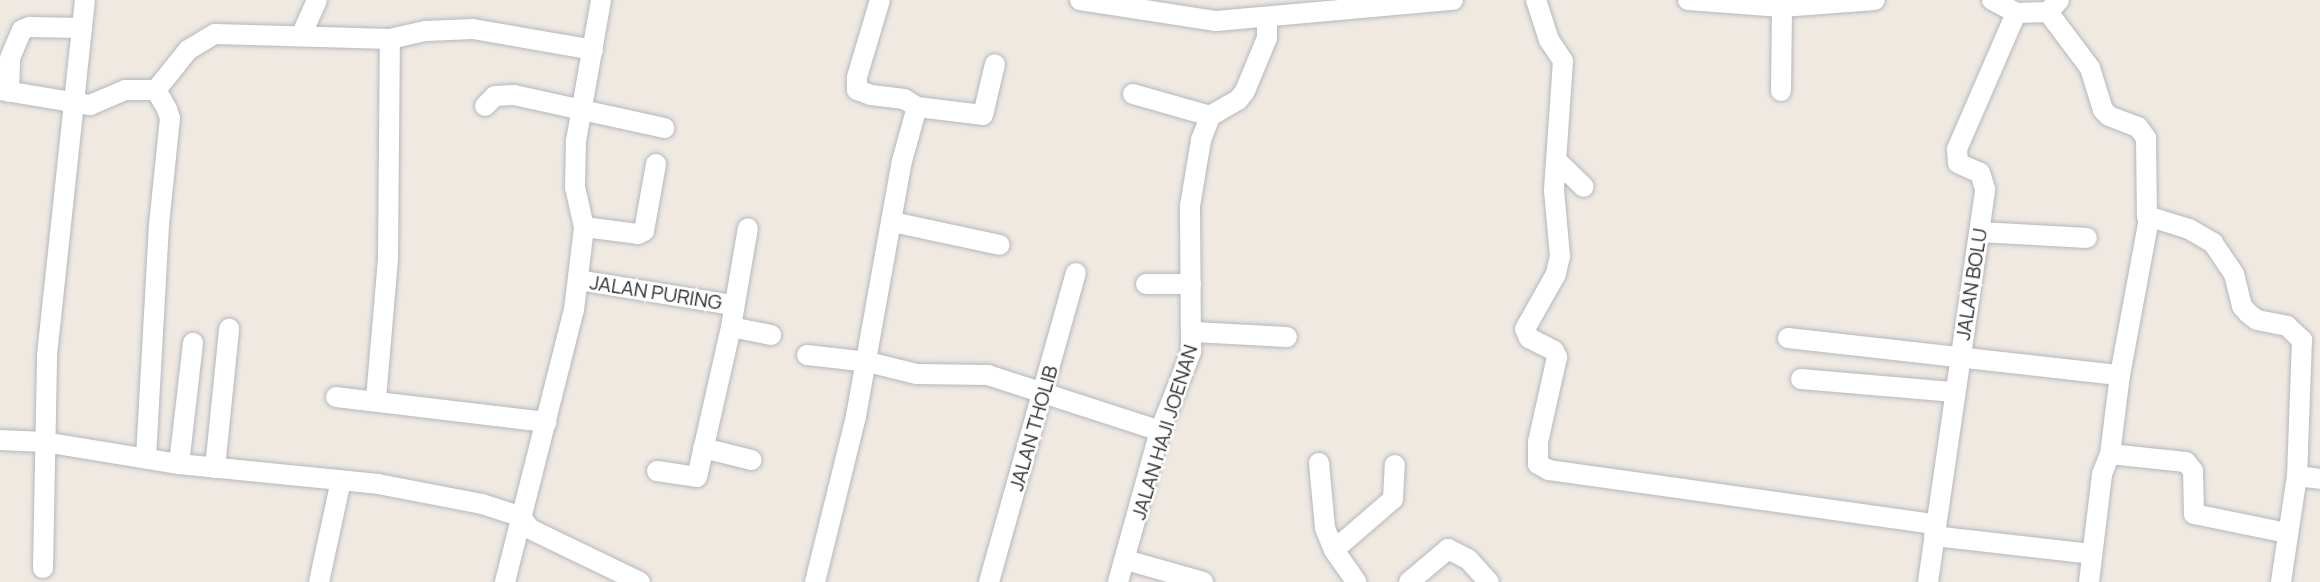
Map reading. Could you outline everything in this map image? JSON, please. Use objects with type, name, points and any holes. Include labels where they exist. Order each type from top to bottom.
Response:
[{"type":"street","points":[[43,568],[47,355],[72,100],[85,0]]},
{"type":"street","points":[[301,36],[317,0]]},
{"type":"street","points":[[505,582],[520,516],[547,422],[578,280],[584,227],[575,187],[582,112],[601,0]]},
{"type":"street","points":[[880,0],[857,77],[857,90],[871,95],[904,99],[917,107],[983,115],[995,64]]},
{"type":"street","points":[[1080,0],[1186,18],[1267,18],[1453,0]]},
{"type":"street","points":[[1536,0],[1549,40],[1563,61],[1554,190],[1559,265],[1525,329],[1529,338],[1554,351],[1557,357],[1538,442],[1537,458],[1542,468],[2092,554]]},
{"type":"street","points":[[1688,0],[1782,7],[1866,1]]},
{"type":"street","points":[[1992,0],[2016,13],[2053,6],[2090,69],[2103,110],[2109,116],[2138,127],[2146,138],[2145,205],[2150,218],[2120,375],[2110,454],[2102,474],[2089,582]]},
{"type":"street","points":[[1781,91],[1782,7]]},
{"type":"street","name":"JALAN BOLU","points":[[1928,582],[1959,356],[1980,232],[1985,179],[1980,173],[1958,163],[1957,148],[2016,13]]},
{"type":"street","points":[[1133,94],[1210,116],[1238,100],[1245,92],[1267,38],[1267,18]]},
{"type":"street","points":[[82,28],[28,27],[22,30],[10,58],[5,91],[72,100],[90,105],[125,90],[156,90]]},
{"type":"street","points":[[156,90],[188,50],[215,34],[390,39],[426,31],[472,29],[593,50]]},
{"type":"street","points":[[376,399],[388,258],[390,39]]},
{"type":"street","points":[[146,457],[159,225],[170,118],[156,90]]},
{"type":"street","points":[[485,106],[495,96],[514,95],[582,112],[664,128]]},
{"type":"street","points":[[815,582],[868,362],[902,161],[917,107]]},
{"type":"street","name":"JALAN HAJI JOENAN","points":[[1118,582],[1126,560],[1160,431],[1191,352],[1194,332],[1191,284],[1191,186],[1210,116]]},
{"type":"street","points":[[1557,161],[1584,187]]},
{"type":"street","points":[[584,227],[638,234],[644,231],[656,164]]},
{"type":"street","points":[[2150,218],[2189,229],[2213,243],[2234,274],[2242,306],[2248,313],[2257,320],[2287,326],[2302,340],[2297,476],[2281,582]]},
{"type":"street","points":[[893,222],[1000,245]]},
{"type":"street","points":[[657,471],[697,477],[731,327],[733,304],[748,228]]},
{"type":"street","points":[[1980,232],[2087,238]]},
{"type":"street","name":"JALAN THOLIB","points":[[989,582],[1045,391],[1076,273]]},
{"type":"street","name":"JALAN PURING","points":[[578,280],[733,304]]},
{"type":"street","points":[[1146,284],[1191,284]]},
{"type":"street","points":[[731,327],[771,335]]},
{"type":"street","points":[[214,468],[229,329]]},
{"type":"street","points":[[1194,332],[1287,337]]},
{"type":"street","points":[[1788,338],[2120,375]]},
{"type":"street","points":[[179,464],[193,343]]},
{"type":"street","points":[[807,355],[868,362],[917,374],[988,375],[1045,391],[1160,431]]},
{"type":"street","points":[[1801,380],[1954,392]]},
{"type":"street","points":[[336,397],[376,399],[547,422]]},
{"type":"street","points":[[0,440],[44,442],[179,464],[341,480],[482,504],[520,516],[530,530],[640,582]]},
{"type":"street","points":[[703,448],[752,460]]},
{"type":"street","points":[[2110,454],[2186,462],[2193,471],[2194,514],[2287,533]]},
{"type":"street","points":[[1319,463],[1319,496],[1334,550],[1356,582]]},
{"type":"street","points":[[1334,550],[1393,499],[1395,465]]},
{"type":"street","points":[[2297,476],[2320,479]]},
{"type":"street","points":[[319,582],[341,480]]},
{"type":"street","points":[[1408,582],[1448,549],[1468,559],[1489,582]]},
{"type":"street","points":[[1126,560],[1203,582]]}]
